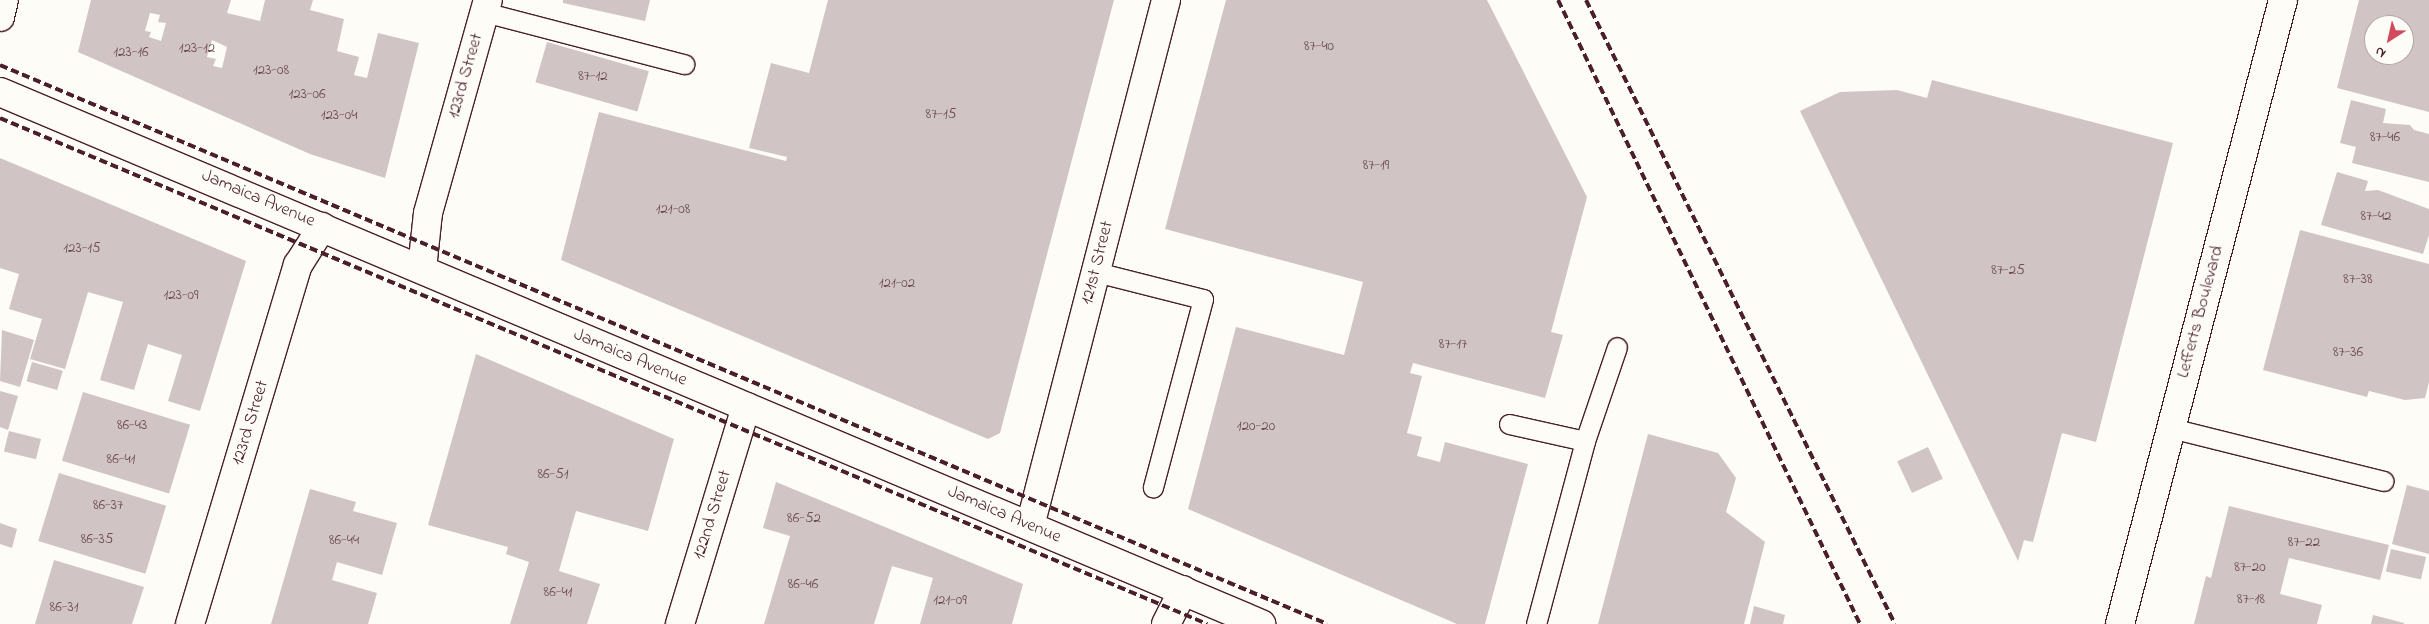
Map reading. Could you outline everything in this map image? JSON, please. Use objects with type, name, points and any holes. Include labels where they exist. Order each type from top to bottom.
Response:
[{"type":"street","points":[[0,17],[4,0]]},
{"type":"street","name":"121st Street","points":[[1030,526],[1166,0]]},
{"type":"street","name":"Lefferts Boulevard","points":[[2120,624],[2283,0]]},
{"type":"street","name":"123rd Street","points":[[422,269],[428,213],[486,6]]},
{"type":"street","name":"Jamaica Avenue","points":[[0,92],[1261,624]]},
{"type":"street","name":"123rd Street","points":[[190,624],[298,265],[322,227]]},
{"type":"street","name":"122nd Street","points":[[680,624],[746,407]]},
{"type":"street","points":[[1166,624],[1183,590]]},
{"type":"lane","points":[[486,6],[684,64]]},
{"type":"lane","points":[[1096,272],[1203,299],[1153,487]]},
{"type":"lane","points":[[1536,624],[1584,441],[1617,347]]},
{"type":"lane","points":[[1509,424],[1584,441]]},
{"type":"lane","points":[[2171,428],[2384,481]]},
{"type":"building","points":[[91,0],[231,0],[227,13],[260,21],[265,0],[313,0],[310,10],[344,19],[337,51],[359,57],[354,75],[367,78],[378,33],[419,43],[385,178],[310,154],[78,52]],"holes":[[[150,13],[160,15],[158,22],[166,23],[161,41],[149,37],[151,32],[145,31]],[[212,40],[227,47],[222,68],[213,66],[216,59],[207,57]]]},
{"type":"building","points":[[563,0],[650,0],[645,21],[563,3]]},
{"type":"building","points":[[828,0],[1114,0],[1000,433],[988,439],[561,260],[599,112],[786,161],[787,157],[749,148],[771,63],[809,73]]},
{"type":"building","points":[[1226,0],[1487,0],[1587,197],[1551,332],[1563,335],[1545,398],[1413,363],[1410,373],[1422,376],[1407,433],[1422,437],[1417,456],[1440,462],[1445,442],[1528,464],[1485,624],[1457,624],[1188,509],[1236,327],[1344,355],[1363,282],[1165,229]]},
{"type":"building","points":[[2359,0],[2429,0],[2429,112],[2337,88]]},
{"type":"building","points":[[547,42],[649,71],[637,112],[535,82]]},
{"type":"building","points":[[1932,80],[2173,143],[2096,442],[2062,433],[2033,542],[2024,540],[2018,561],[1800,111],[1840,92],[1897,90],[1927,98]]},
{"type":"building","points":[[2351,100],[2386,109],[2383,123],[2410,125],[2414,130],[2429,134],[2429,182],[2352,163],[2356,147],[2340,143]]},
{"type":"building","points":[[0,158],[246,261],[200,411],[168,401],[182,355],[148,344],[134,390],[100,380],[123,302],[88,292],[65,369],[30,359],[42,319],[9,309],[19,274],[0,268]]},
{"type":"building","points":[[2337,172],[2368,181],[2365,191],[2378,190],[2429,209],[2429,235],[2423,254],[2321,225]]},
{"type":"building","points":[[2300,230],[2429,264],[2429,382],[2425,398],[2405,400],[2369,391],[2367,397],[2263,370]]},
{"type":"building","points":[[2,330],[34,340],[20,387],[0,381]]},
{"type":"building","points":[[476,354],[674,439],[648,531],[576,511],[559,571],[600,584],[587,624],[510,624],[529,562],[506,554],[508,547],[428,525]]},
{"type":"building","points":[[32,362],[63,371],[57,390],[26,381]]},
{"type":"building","points":[[0,391],[18,396],[8,430],[0,427]]},
{"type":"building","points":[[83,392],[190,425],[169,494],[62,461]]},
{"type":"building","points":[[9,431],[41,439],[36,459],[4,451]]},
{"type":"building","points":[[1648,434],[1718,453],[1736,478],[1726,512],[1765,542],[1744,624],[1598,624]]},
{"type":"building","points":[[1928,447],[1943,479],[1912,493],[1897,461]]},
{"type":"building","points":[[59,473],[166,506],[145,574],[38,541]]},
{"type":"building","points":[[776,482],[1023,584],[1012,624],[920,624],[933,578],[892,566],[874,624],[764,624],[790,536],[763,528]]},
{"type":"building","points":[[2407,485],[2429,491],[2429,554],[2392,544]]},
{"type":"building","points":[[310,489],[356,502],[353,511],[397,523],[382,575],[337,562],[332,580],[377,593],[368,624],[271,624]]},
{"type":"building","points":[[2229,506],[2389,545],[2380,580],[2289,558],[2280,594],[2322,605],[2317,624],[2194,624],[2206,576],[2211,578]]},
{"type":"building","points":[[0,523],[17,529],[12,548],[0,544]]},
{"type":"building","points":[[2391,549],[2426,557],[2421,580],[2386,571]]},
{"type":"building","points":[[54,560],[144,587],[132,624],[35,624]]},
{"type":"building","points":[[1754,606],[1785,615],[1783,624],[1750,624]]},
{"type":"building","points":[[2373,615],[2404,623],[2404,624],[2371,624]]},
{"type":"railway","points":[[1558,0],[1860,624]]},
{"type":"railway","points":[[1586,0],[1895,624]]},
{"type":"railway","points":[[0,65],[1327,624]]},
{"type":"railway","points":[[0,118],[1207,624]]}]
